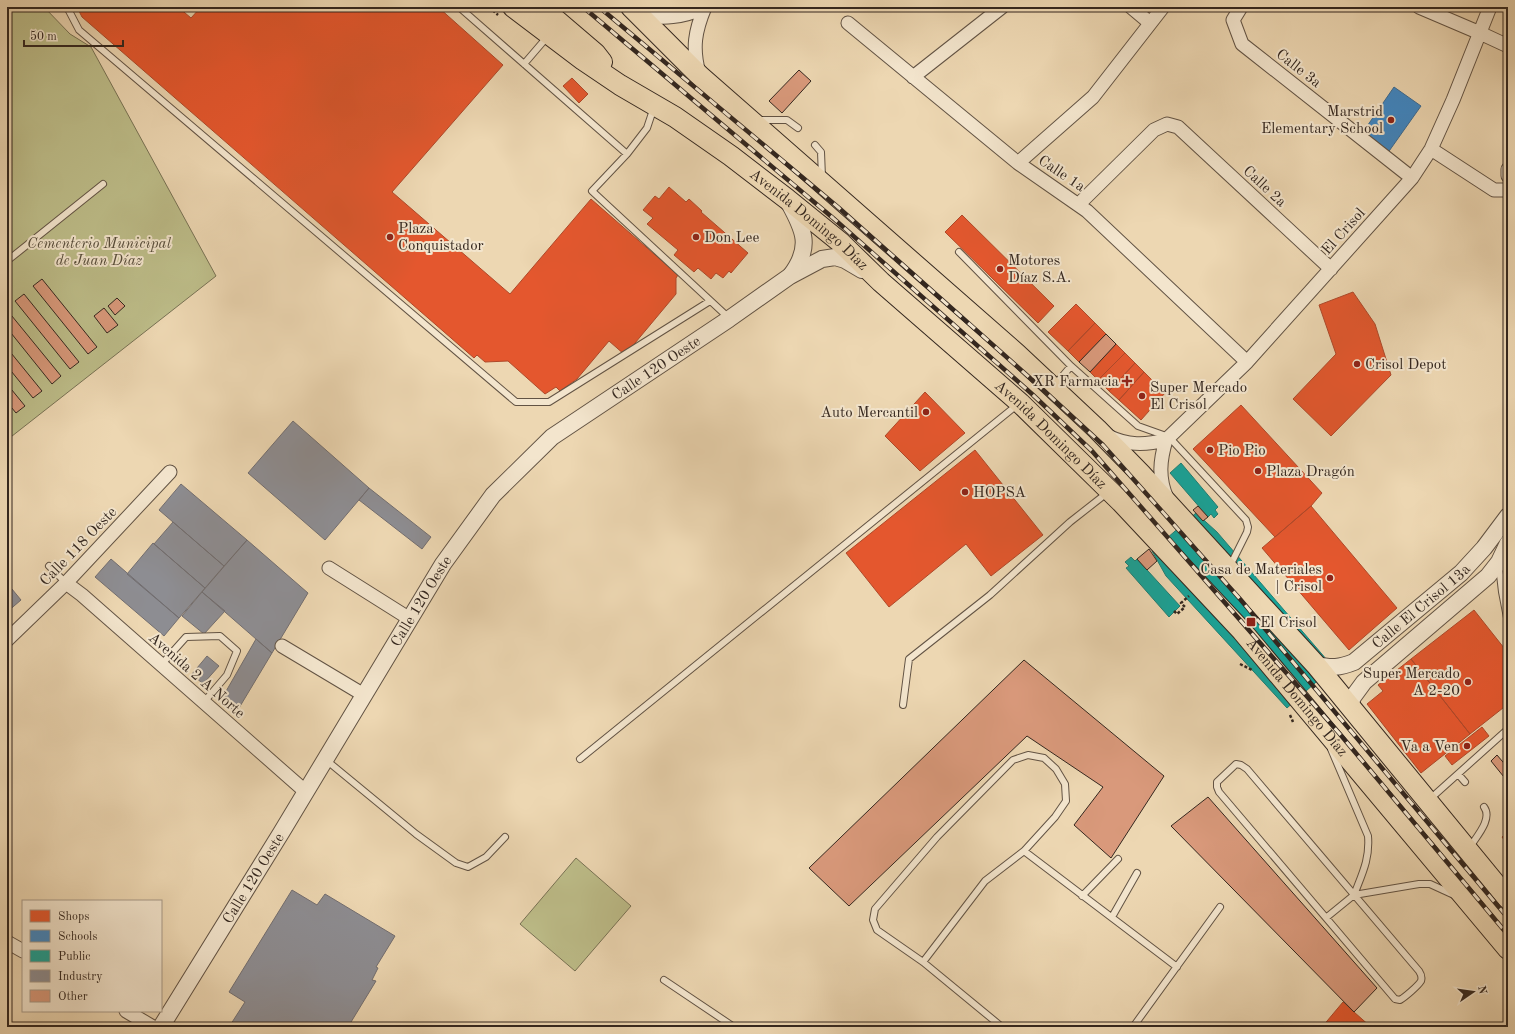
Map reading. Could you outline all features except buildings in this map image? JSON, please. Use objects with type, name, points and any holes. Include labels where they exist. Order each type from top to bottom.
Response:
[{"type":"main road","name":"Avenida Domingo Díaz","points":[[513,7],[583,60],[620,85],[675,118],[731,156],[787,199],[840,242],[881,282],[1020,403],[1110,491],[1242,632],[1508,949]]},
{"type":"main road","points":[[541,7],[595,53],[620,85]]},
{"type":"main road","points":[[632,10],[700,76],[749,120],[1017,354],[1097,429],[1142,474],[1316,665],[1508,899]]},
{"type":"street","points":[[632,10],[656,18],[673,18],[689,14],[705,7]]},
{"type":"street","points":[[700,76],[695,59],[694,41],[698,24],[705,7]]},
{"type":"street","points":[[913,76],[1002,7]]},
{"type":"street","points":[[1131,7],[1150,23]]},
{"type":"street","points":[[1018,163],[1093,97],[1163,7]]},
{"type":"street","name":"Calle 3a","points":[[1240,7],[1233,20],[1242,44],[1412,178]]},
{"type":"street","points":[[1419,7],[1508,46]]},
{"type":"street","name":"El Crisol","points":[[1168,438],[1248,362],[1412,178],[1431,149],[1453,100],[1490,7]]},
{"type":"street","name":"Calle 1a","points":[[848,24],[1018,163],[1079,204],[1248,362]]},
{"type":"street","name":"Calle 2a","points":[[1079,204],[1154,130],[1167,124],[1178,128],[1331,269]]},
{"type":"street","points":[[1431,149],[1494,190],[1508,190]]},
{"type":"street","points":[[1508,169],[1508,176]]},
{"type":"street","name":"Calle 120 Oeste","points":[[787,199],[799,221],[803,240],[803,252],[800,264],[790,276]]},
{"type":"street","name":"Calle 120 Oeste","points":[[161,1027],[306,792],[443,564],[493,495],[552,437],[729,319],[790,276],[822,259],[835,258],[845,260],[881,282]]},
{"type":"street","points":[[1097,429],[1110,437],[1124,442],[1138,444],[1152,443],[1168,438]]},
{"type":"street","points":[[1168,438],[1162,454],[1160,468],[1166,497],[1174,510]]},
{"type":"street","name":"Calle 118 Oeste","points":[[7,640],[66,583],[170,472]]},
{"type":"street","name":"Calle El Crisol 13a","points":[[1316,665],[1329,668],[1341,667],[1354,662],[1404,622],[1461,573],[1484,548],[1508,516]]},
{"type":"street","name":"Calle El Crisol 13a","points":[[1350,705],[1353,697],[1364,682],[1488,576],[1499,562],[1508,543]]},
{"type":"street","points":[[329,568],[410,619]]},
{"type":"street","name":"Avenida 2 A Norte","points":[[66,583],[306,792]]},
{"type":"street","points":[[1404,622],[1418,637]]},
{"type":"street","points":[[282,646],[364,695]]},
{"type":"street","points":[[7,942],[22,950]]},
{"type":"street","points":[[128,1012],[153,1027]]},
{"type":"lane","points":[[67,7],[79,30],[516,402],[549,402],[710,301]]},
{"type":"lane","points":[[459,7],[627,154]]},
{"type":"lane","points":[[524,64],[549,34]]},
{"type":"lane","points":[[654,105],[647,128],[627,154],[592,191],[729,319]]},
{"type":"lane","points":[[749,120],[783,119],[787,120],[798,128]]},
{"type":"lane","points":[[815,145],[821,152],[823,184]]},
{"type":"lane","points":[[7,261],[103,184]]},
{"type":"lane","points":[[959,252],[1071,366],[1138,426],[1168,438],[1246,520],[1248,526],[1247,532],[1228,570]]},
{"type":"lane","points":[[1053,387],[1071,366]]},
{"type":"lane","points":[[580,759],[1020,403]]},
{"type":"lane","points":[[903,705],[909,659],[990,595],[1070,522],[1110,491]]},
{"type":"lane","points":[[1499,562],[1502,592],[1508,623]]},
{"type":"lane","points":[[49,566],[66,583]]},
{"type":"lane","points":[[161,665],[186,637],[220,636],[237,652],[227,675],[204,702]]},
{"type":"lane","points":[[1321,726],[1368,836],[1369,848],[1368,861],[1354,895],[1327,917]]},
{"type":"lane","points":[[1428,801],[1508,730]]},
{"type":"lane","points":[[923,962],[985,881],[1024,851],[1055,817],[1066,801],[1065,784],[1056,769],[1044,758],[1028,755],[1014,760],[1008,765],[937,837],[875,909],[873,920],[877,930],[923,962],[1002,1027]]},
{"type":"lane","points":[[325,759],[416,834],[456,863],[468,867],[486,857],[505,837]]},
{"type":"lane","points":[[1236,764],[1247,769],[1354,895],[1422,975],[1421,981],[1404,998],[1400,1000],[1395,999],[1327,917],[1219,792],[1217,782],[1236,764]]},
{"type":"lane","points":[[1458,774],[1465,782]]},
{"type":"lane","points":[[1468,850],[1487,819],[1484,807]]},
{"type":"lane","points":[[1024,851],[1177,967]]},
{"type":"lane","points":[[1082,896],[1118,859]]},
{"type":"lane","points":[[1112,917],[1136,874]]},
{"type":"lane","points":[[1354,895],[1418,884],[1430,884],[1468,902]]},
{"type":"lane","points":[[1133,1027],[1220,907]]},
{"type":"lane","points":[[664,980],[734,1027]]},
{"type":"path","points":[[1174,612],[1176,614],[1184,607],[1181,603],[1199,586]]},
{"type":"green space","name":"Cementerio Municipal de Juan Díaz","points":[[7,7],[44,7],[70,34],[91,47],[216,276],[7,440]]},
{"type":"green space","points":[[576,858],[631,906],[575,971],[520,924]]},
{"type":"railway","points":[[583,7],[833,218],[1032,394],[1092,451],[1339,733],[1508,935]]},
{"type":"railway","points":[[599,7],[839,208],[1103,445],[1240,599],[1508,918]]},
{"type":"place","name":"Marstrid Elementary School","points":[[1391,120]]},
{"type":"place","name":"Plaza Conquistador","points":[[390,237]]},
{"type":"place","name":"Don Lee","points":[[696,237]]},
{"type":"place","name":"Motores Díaz S.A.","points":[[1000,269]]},
{"type":"place","name":"Crisol Depot","points":[[1357,364]]},
{"type":"place","name":"XR Farmacia","points":[[1127,381]]},
{"type":"place","name":"Super Mercado El Crisol","points":[[1142,396]]},
{"type":"place","name":"Auto Mercantil","points":[[926,412]]},
{"type":"place","name":"Pio Pio","points":[[1210,450]]},
{"type":"place","name":"Plaza Dragón","points":[[1258,471]]},
{"type":"place","name":"HOPSA","points":[[965,492]]},
{"type":"place","name":"Casa de Materiales | Crisol","points":[[1330,578]]},
{"type":"place","name":"El Crisol","points":[[1251,622]]},
{"type":"place","name":"Super Mercado A 2-20","points":[[1468,682]]},
{"type":"place","name":"Va a Ven","points":[[1467,746]]}]
